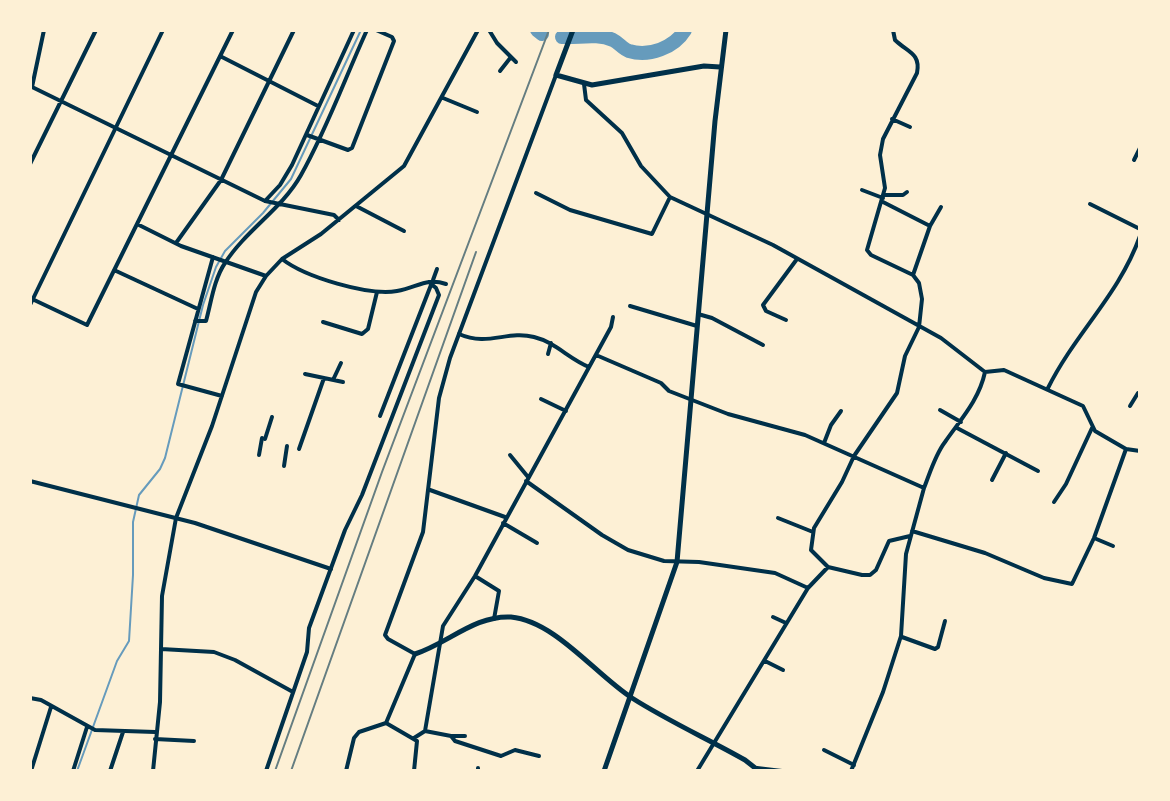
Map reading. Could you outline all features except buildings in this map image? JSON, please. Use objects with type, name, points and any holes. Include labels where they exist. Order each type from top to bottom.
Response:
[{"type":"main road","points":[[604,771],[677,562],[720,67],[726,30]]},
{"type":"main road","points":[[573,32],[556,75],[584,84],[610,83],[704,66],[720,67]]},
{"type":"main road","points":[[415,654],[478,623],[512,617],[544,628],[631,698],[758,770]]},
{"type":"street","points":[[44,30],[31,87],[272,203],[334,215],[339,220]]},
{"type":"street","points":[[30,164],[96,30]]},
{"type":"street","points":[[163,30],[31,301],[87,325],[233,30]]},
{"type":"street","points":[[176,243],[221,180],[294,30]]},
{"type":"street","points":[[199,321],[198,309],[220,258],[300,177],[319,106],[354,30]]},
{"type":"street","points":[[272,203],[280,185],[312,138],[367,30]]},
{"type":"street","points":[[312,138],[348,150],[352,148],[394,41],[376,30]]},
{"type":"street","points":[[153,771],[160,702],[162,596],[176,518],[223,396],[256,292],[282,259],[339,220],[404,166],[478,30]]},
{"type":"street","points":[[489,30],[516,62]]},
{"type":"street","points":[[893,30],[895,40],[916,56],[919,64],[880,151],[885,172],[883,198],[867,250],[871,255],[913,275],[919,283],[922,299],[919,327],[905,356],[897,393],[854,456],[813,532],[811,550],[828,567],[870,575],[876,570],[889,541],[911,534],[985,553],[1044,578],[1072,584],[1094,538],[1126,449]]},
{"type":"street","points":[[220,56],[319,106]]},
{"type":"street","points":[[500,71],[511,57]]},
{"type":"street","points":[[386,723],[415,654],[385,635],[423,532],[439,398],[459,334],[556,75]]},
{"type":"street","points":[[584,84],[586,100],[622,133],[641,166],[670,197],[797,259],[953,345],[985,372],[1004,370],[1083,406],[1092,428],[1126,449],[1140,451]]},
{"type":"street","points":[[443,98],[477,112]]},
{"type":"street","points":[[892,119],[910,127]]},
{"type":"street","points":[[1134,160],[1140,148]]},
{"type":"street","points":[[862,190],[883,198],[930,226]]},
{"type":"street","points":[[883,198],[907,192]]},
{"type":"street","points":[[536,193],[570,210],[652,234],[670,197]]},
{"type":"street","points":[[1090,204],[1140,229]]},
{"type":"street","points":[[356,206],[404,231]]},
{"type":"street","points":[[913,275],[930,226],[941,207]]},
{"type":"street","points":[[137,224],[176,243],[266,276]]},
{"type":"street","points":[[1048,388],[1075,340],[1114,291],[1130,263],[1140,236]]},
{"type":"street","points":[[220,258],[178,384],[223,396]]},
{"type":"street","points":[[282,259],[294,267],[335,282],[377,292],[397,291],[431,282],[446,284]]},
{"type":"street","points":[[786,320],[766,311],[763,305],[797,259]]},
{"type":"street","points":[[380,416],[437,269]]},
{"type":"street","points":[[114,270],[198,309]]},
{"type":"street","points":[[266,771],[307,652],[309,628],[439,295],[431,282]]},
{"type":"street","points":[[323,322],[362,334],[368,329],[377,292]]},
{"type":"street","points":[[630,306],[697,326]]},
{"type":"street","points":[[698,314],[712,318],[763,345]]},
{"type":"street","points":[[425,731],[443,626],[475,576],[566,411],[611,327],[613,317]]},
{"type":"street","points":[[459,334],[478,341],[524,335],[551,343],[570,359],[589,367]]},
{"type":"street","points":[[548,354],[551,343]]},
{"type":"street","points":[[596,355],[661,383],[669,391],[728,414],[805,435],[924,488]]},
{"type":"street","points":[[333,380],[341,363]]},
{"type":"street","points":[[851,771],[883,692],[901,636],[904,572],[924,488],[936,456],[961,422],[985,372]]},
{"type":"street","points":[[305,374],[343,382]]},
{"type":"street","points":[[299,449],[324,378]]},
{"type":"street","points":[[1130,406],[1138,393]]},
{"type":"street","points":[[541,399],[566,411]]},
{"type":"street","points":[[940,410],[961,422]]},
{"type":"street","points":[[824,443],[841,411]]},
{"type":"street","points":[[259,455],[272,417]]},
{"type":"street","points":[[957,428],[1038,471]]},
{"type":"street","points":[[1054,502],[1066,484],[1092,428]]},
{"type":"street","points":[[284,466],[287,446]]},
{"type":"street","points":[[992,480],[1006,453]]},
{"type":"street","points":[[510,455],[527,479],[602,535],[628,550],[664,561],[699,562],[775,573],[808,588]]},
{"type":"street","points":[[30,481],[176,518],[331,569]]},
{"type":"street","points":[[430,490],[504,520],[537,543]]},
{"type":"street","points":[[778,518],[813,532]]},
{"type":"street","points":[[1094,538],[1113,546]]},
{"type":"street","points":[[697,771],[808,588],[828,567]]},
{"type":"street","points":[[475,576],[499,591],[493,619]]},
{"type":"street","points":[[773,617],[786,623]]},
{"type":"street","points":[[901,636],[935,649],[945,621]]},
{"type":"street","points":[[161,649],[214,652],[293,692]]},
{"type":"street","points":[[765,661],[783,670]]},
{"type":"street","points":[[30,698],[91,728],[155,732]]},
{"type":"street","points":[[31,771],[51,707]]},
{"type":"street","points":[[346,771],[354,738],[359,732],[386,723],[417,741],[414,771]]},
{"type":"street","points":[[73,771],[91,728]]},
{"type":"street","points":[[110,771],[124,731]]},
{"type":"street","points":[[414,738],[425,731],[465,736]]},
{"type":"street","points":[[451,736],[455,741],[481,748],[490,754],[501,756],[515,750],[539,756]]},
{"type":"street","points":[[155,739],[194,741]]},
{"type":"street","points":[[824,750],[854,765]]},
{"type":"street","points":[[758,770],[782,771]]},
{"type":"waterway","points":[[77,771],[117,661],[129,641],[133,522],[139,495],[165,458],[203,305],[216,267],[225,251],[291,179],[361,30]]},
{"type":"waterway","points":[[537,30],[542,34]]},
{"type":"waterway","points":[[562,37],[607,38],[629,51],[645,53],[668,46],[685,30]]},
{"type":"railway","points":[[275,771],[382,472],[549,30]]},
{"type":"railway","points":[[291,771],[476,252]]}]
